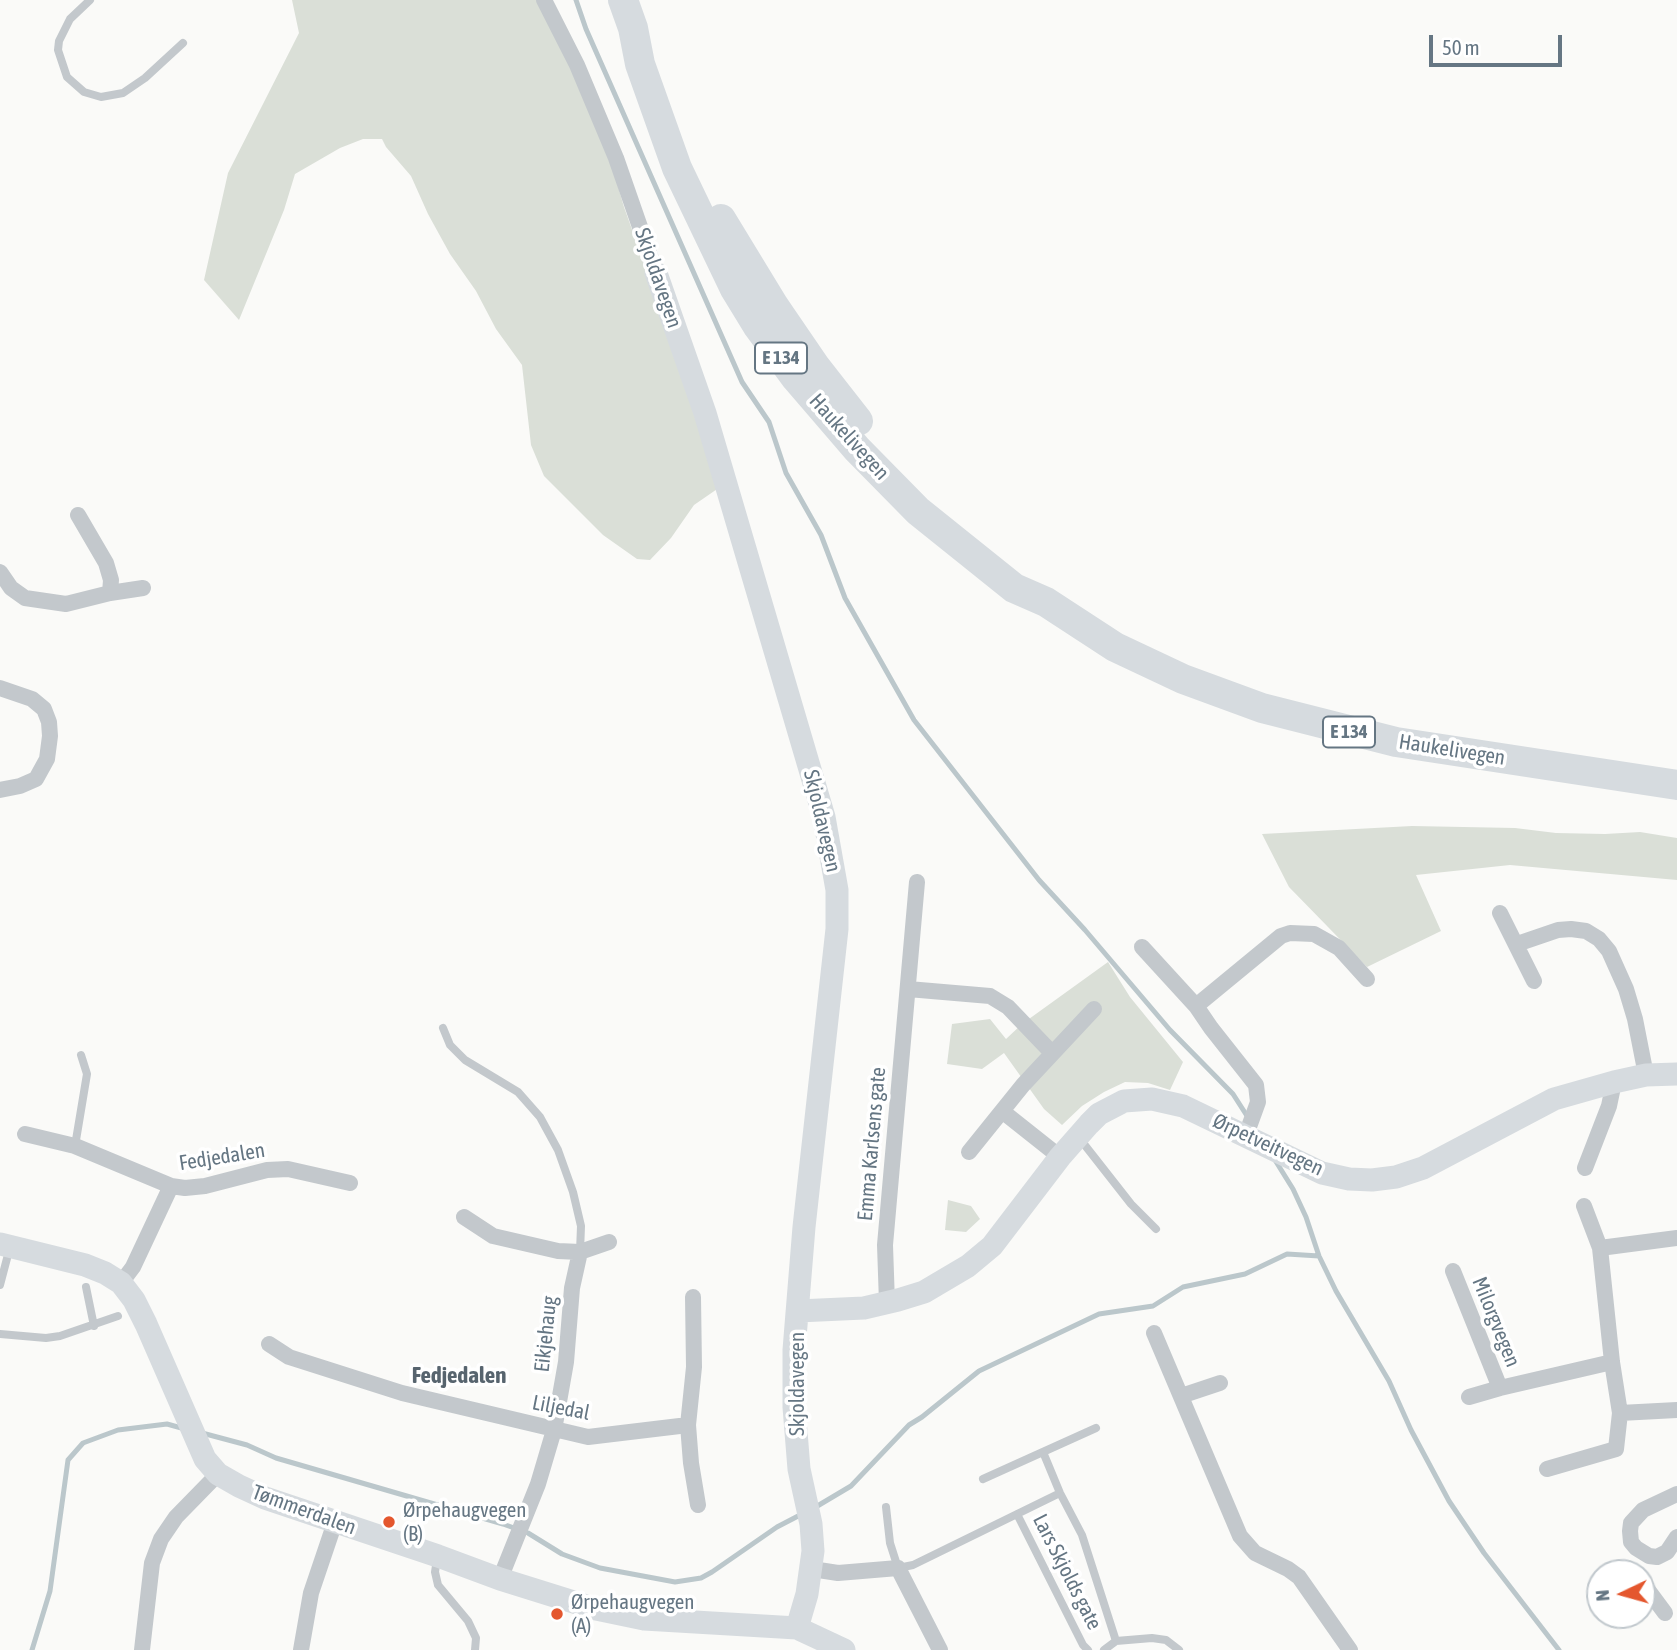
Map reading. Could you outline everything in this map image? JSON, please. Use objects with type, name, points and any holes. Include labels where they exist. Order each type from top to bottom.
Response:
[{"type":"highway","name":"Haukelivegen","points":[[623,0],[633,29],[650,57],[714,208],[774,306],[815,366],[870,437],[930,501],[1046,602],[1115,647],[1183,679],[1262,708],[1396,742],[1677,785]]},
{"type":"street","name":"Skjoldavegen","points":[[544,0],[577,65],[617,158],[705,413],[824,817],[837,890],[837,929],[804,1227],[794,1350],[794,1407],[802,1485],[813,1537],[812,1569],[797,1628]]},
{"type":"street","points":[[78,515],[106,563],[111,580],[110,593]]},
{"type":"street","points":[[0,572],[11,588],[25,598],[66,604],[143,588]]},
{"type":"street","points":[[0,688],[32,699],[44,709],[50,736],[47,758],[36,779],[0,790]]},
{"type":"street","name":"Emma Karlsens gate","points":[[887,1303],[885,1245],[917,882]]},
{"type":"street","points":[[1500,913],[1534,981]]},
{"type":"street","points":[[1517,944],[1558,930],[1571,929],[1586,931],[1599,939],[1609,951],[1626,989],[1646,1075]]},
{"type":"street","points":[[1196,1006],[1281,936],[1290,933],[1314,934],[1339,948],[1367,979]]},
{"type":"street","points":[[1142,947],[1196,1006],[1256,1085],[1258,1102],[1246,1135]]},
{"type":"street","points":[[908,989],[990,996],[1008,1006],[1052,1053]]},
{"type":"street","points":[[969,1152],[1052,1053],[1094,1009]]},
{"type":"street","name":"Ørpetveitvegen","points":[[798,1311],[843,1310],[887,1303],[924,1292],[982,1256],[1078,1136],[1099,1114],[1124,1101],[1145,1099],[1183,1106],[1322,1173],[1349,1179],[1372,1180],[1396,1177],[1423,1168],[1553,1100],[1646,1075],[1677,1074]]},
{"type":"street","points":[[1585,1168],[1609,1106],[1614,1082]]},
{"type":"street","points":[[1002,1111],[1060,1157]]},
{"type":"street","name":"Fedjedalen","points":[[25,1134],[75,1146],[171,1186],[205,1186],[267,1170],[288,1169],[350,1183]]},
{"type":"street","points":[[5,1245],[85,1265],[121,1283],[133,1267],[171,1186]]},
{"type":"street","points":[[1547,1469],[1616,1449],[1620,1413],[1600,1248],[1584,1206]]},
{"type":"street","points":[[464,1217],[493,1237],[522,1245],[580,1252],[609,1242]]},
{"type":"street","points":[[1600,1248],[1677,1238]]},
{"type":"street","name":"Eikjehaug","points":[[499,1579],[538,1484],[554,1430],[566,1362],[572,1288],[580,1252]]},
{"type":"street","name":"Milorgvegen","points":[[1453,1271],[1500,1388]]},
{"type":"street","name":"Tømmerdalen","points":[[121,1283],[146,1324],[205,1459],[218,1474],[265,1498],[499,1579],[596,1609],[644,1619],[797,1628]]},
{"type":"street","points":[[693,1297],[694,1367],[688,1425],[698,1505]]},
{"type":"street","points":[[1154,1333],[1240,1536],[1255,1553],[1299,1577],[1350,1650]]},
{"type":"street","name":"Liljedal","points":[[269,1344],[289,1357],[402,1393],[588,1437],[688,1425]]},
{"type":"street","name":"Milorgvegen","points":[[1469,1397],[1612,1362]]},
{"type":"street","points":[[1181,1396],[1220,1383]]},
{"type":"street","points":[[1620,1413],[1677,1410]]},
{"type":"street","points":[[142,1650],[152,1563],[161,1539],[176,1517],[218,1474]]},
{"type":"street","points":[[1677,1494],[1643,1510],[1631,1523],[1631,1542],[1642,1553],[1657,1557],[1667,1552],[1677,1537]]},
{"type":"street","points":[[300,1650],[311,1592],[335,1522]]},
{"type":"street","points":[[1641,1559],[1642,1553]]},
{"type":"street","points":[[812,1569],[838,1573],[898,1568],[940,1650]]},
{"type":"street","points":[[1656,1601],[1665,1613]]},
{"type":"street","points":[[797,1628],[844,1650]]},
{"type":"lane","points":[[90,0],[70,19],[59,41],[58,50],[67,77],[84,92],[101,97],[123,93],[145,78],[183,43]]},
{"type":"lane","points":[[443,1028],[450,1045],[465,1059],[519,1092],[540,1117],[558,1150],[573,1192],[581,1226],[580,1252]]},
{"type":"lane","points":[[75,1146],[88,1074],[81,1055]]},
{"type":"lane","points":[[1078,1136],[1131,1203],[1156,1229]]},
{"type":"lane","points":[[0,1285],[5,1245]]},
{"type":"lane","points":[[86,1287],[94,1326]]},
{"type":"lane","points":[[0,1334],[46,1338],[94,1326],[118,1316]]},
{"type":"lane","points":[[983,1479],[1096,1428]]},
{"type":"lane","name":"Lars Skjolds gate","points":[[1043,1452],[1082,1535],[1116,1641]]},
{"type":"lane","name":"Lars Skjolds gate","points":[[1060,1493],[1017,1514],[1083,1645],[1088,1650]]},
{"type":"lane","points":[[886,1507],[890,1543],[898,1568],[913,1565],[1017,1514]]},
{"type":"lane","points":[[438,1556],[435,1572],[438,1585],[468,1621],[476,1638],[475,1650]]},
{"type":"lane","name":"Lars Skjolds gate","points":[[1104,1650],[1116,1641],[1158,1638],[1166,1640],[1179,1650]]},
{"type":"shaded area","points":[[292,0],[551,0],[609,156],[624,207],[723,485],[694,505],[671,538],[650,560],[637,559],[603,535],[544,476],[531,445],[522,365],[496,329],[476,291],[450,254],[411,176],[382,139],[363,139],[340,148],[295,174],[284,210],[239,320],[204,280],[228,173],[299,33]]},
{"type":"shaded area","points":[[1412,826],[1515,828],[1556,833],[1640,832],[1677,838],[1677,880],[1510,865],[1416,875],[1441,931],[1367,967],[1289,887],[1262,834]]},
{"type":"shaded area","points":[[1108,962],[1130,997],[1183,1062],[1170,1090],[1148,1083],[1125,1082],[1082,1106],[1062,1125],[1044,1109],[1004,1053],[982,1069],[947,1064],[952,1024],[990,1019],[1006,1039],[1022,1024]]},
{"type":"shaded area","points":[[948,1200],[971,1206],[980,1219],[966,1232],[945,1230]]},
{"type":"waterway","points":[[576,0],[586,29],[742,382],[769,422],[786,473],[821,535],[845,598],[914,720],[1039,880],[1170,1030],[1233,1094],[1249,1119]]},
{"type":"waterway","points":[[1275,1160],[1293,1189],[1336,1291],[1389,1381],[1411,1430],[1449,1501],[1484,1553],[1559,1650]]},
{"type":"waterway","points":[[814,1508],[851,1486],[909,1425],[979,1371],[1099,1314],[1153,1306],[1183,1287],[1245,1274],[1287,1254],[1319,1256]]},
{"type":"waterway","points":[[32,1650],[50,1591],[68,1460],[83,1443],[118,1430],[167,1424],[185,1429]]},
{"type":"waterway","points":[[202,1433],[247,1445],[276,1458],[503,1524],[528,1533],[562,1554],[600,1568],[675,1582],[701,1578],[777,1527],[802,1514]]},
{"type":"place","name":"Ørpehaugvegen (B)","points":[[389,1522]]},
{"type":"place","name":"Ørpehaugvegen (A)","points":[[557,1614]]},
{"type":"district","name":"Fedjedalen","points":[[459,1376]]}]
